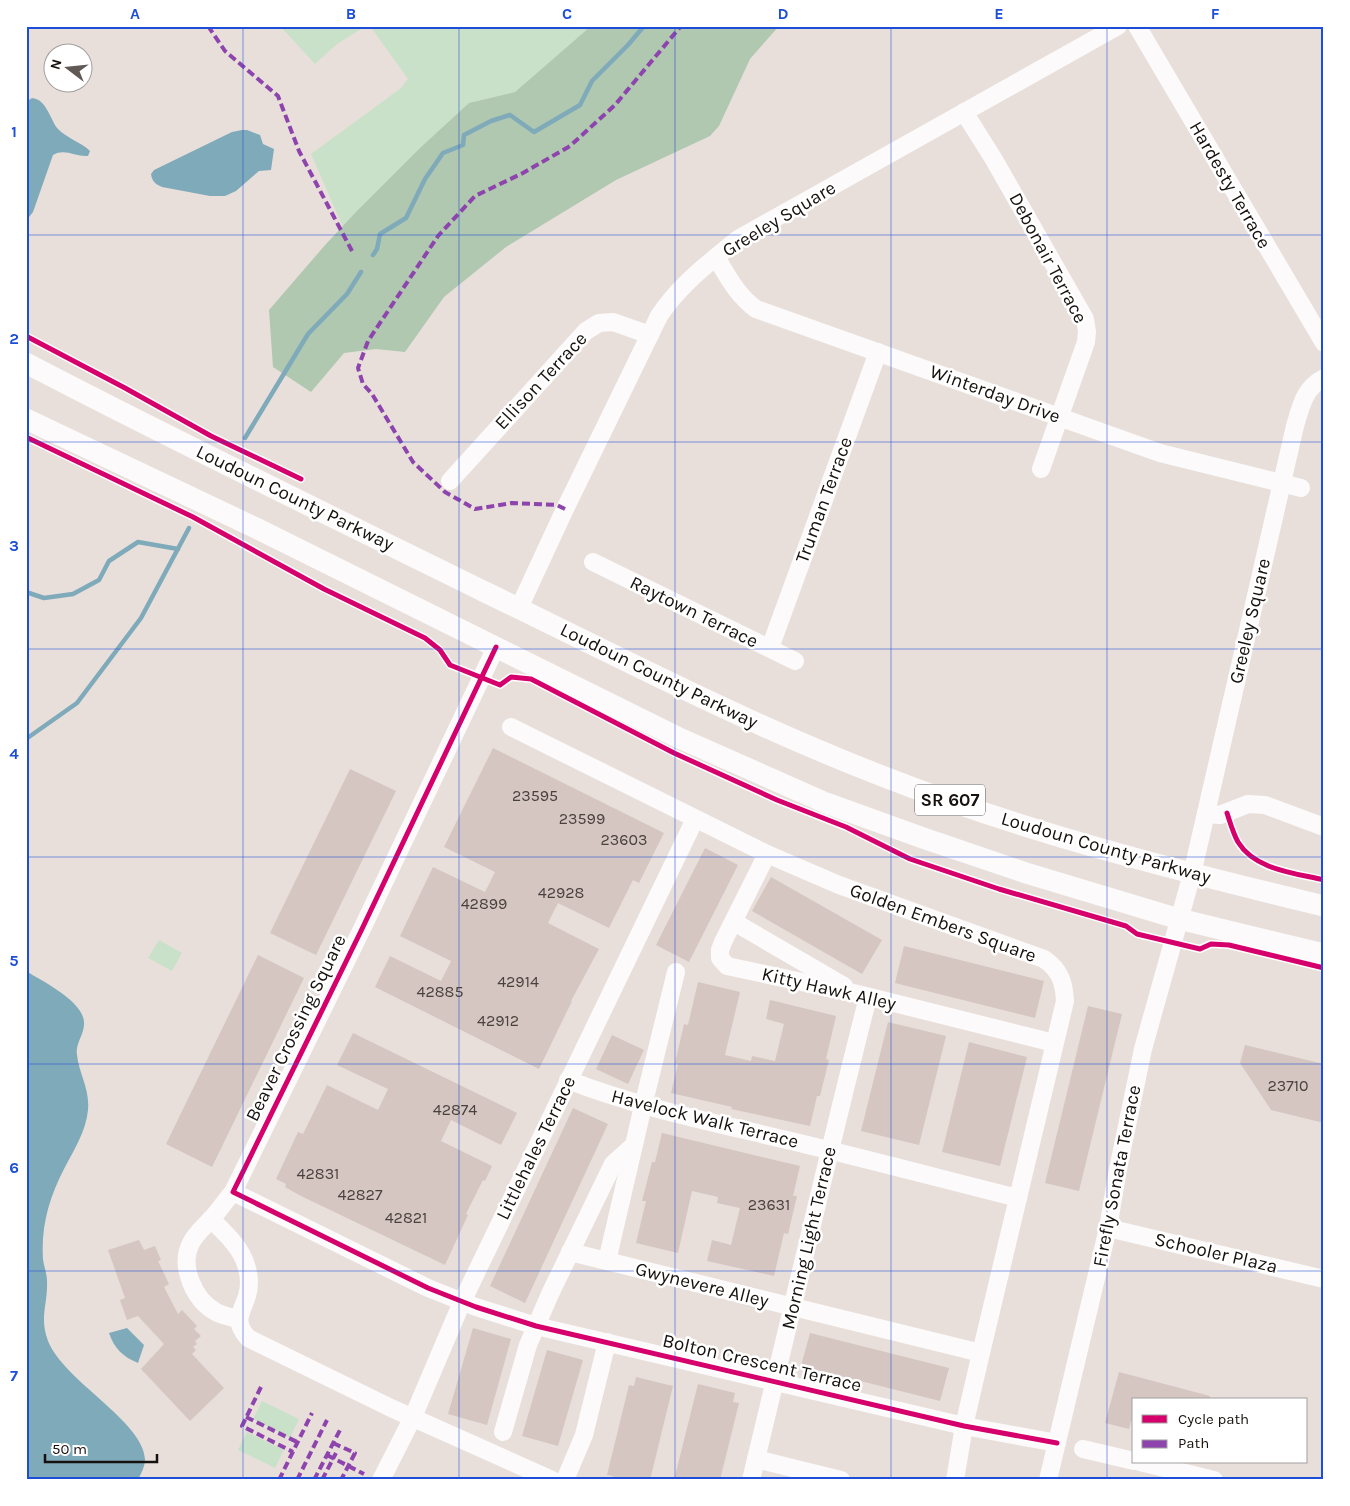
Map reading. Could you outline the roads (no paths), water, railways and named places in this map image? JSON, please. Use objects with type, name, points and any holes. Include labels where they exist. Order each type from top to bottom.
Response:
[{"type":"main road","name":"Loudoun County Parkway","points":[[26,363],[131,418],[695,695],[820,751],[884,777],[1116,854],[1324,906]]},
{"type":"main road","name":"SR 607","points":[[26,419],[258,529],[677,737],[826,803],[1026,873],[1180,919],[1324,954]]},
{"type":"street","name":"Greeley Square","points":[[519,608],[565,508],[650,335],[670,299],[684,284],[738,239],[1118,26]]},
{"type":"street","name":"Hardesty Terrace","points":[[1137,26],[1324,343]]},
{"type":"street","name":"Debonair Terrace","points":[[964,112],[993,158],[1085,319],[1086,342],[1041,469]]},
{"type":"street","name":"Winterday Drive","points":[[716,257],[744,300],[756,309],[1160,453],[1301,488]]},
{"type":"street","name":"Ellison Terrace","points":[[450,480],[586,331],[599,323],[613,322],[650,335]]},
{"type":"street","name":"Truman Terrace","points":[[770,648],[878,352]]},
{"type":"street","name":"Greeley Square","points":[[1192,874],[1302,400],[1309,389],[1324,378]]},
{"type":"street","name":"Raytown Terrace","points":[[593,562],[795,661]]},
{"type":"street","name":"Beaver Crossing Square","points":[[238,1319],[216,1312],[196,1293],[190,1281],[188,1265],[190,1244],[233,1192],[361,931],[496,647]]},
{"type":"street","name":"Golden Embers Square","points":[[511,727],[767,854],[848,889],[1044,959],[1058,971],[1065,1000],[980,1353],[964,1426],[955,1480]]},
{"type":"street","points":[[1206,814],[1220,815],[1248,804],[1256,804],[1273,806],[1319,825]]},
{"type":"street","name":"Littlehales Terrace","points":[[381,1480],[413,1417],[462,1302],[696,819]]},
{"type":"street","name":"Kitty Hawk Alley","points":[[767,854],[720,950],[720,958],[727,966],[864,996],[1054,1043]]},
{"type":"street","name":"Firefly Sonata Terrace","points":[[1048,1480],[1108,1228],[1118,1169],[1143,1049],[1192,874]]},
{"type":"street","points":[[734,922],[864,996]]},
{"type":"street","points":[[607,1261],[642,1106],[676,972]]},
{"type":"street","name":"Morning Light Terrace","points":[[751,1480],[793,1307],[864,996]]},
{"type":"street","name":"Havelock Walk Terrace","points":[[568,1080],[642,1106],[829,1150],[1018,1198]]},
{"type":"street","points":[[503,1432],[528,1345],[536,1326],[613,1164],[633,1146]]},
{"type":"street","points":[[233,1192],[428,1288],[462,1302]]},
{"type":"street","points":[[211,1219],[238,1248],[246,1264],[248,1288],[238,1319],[242,1330],[255,1342],[552,1480]]},
{"type":"street","name":"Schooler Plaza","points":[[1108,1228],[1324,1279]]},
{"type":"street","name":"Gwynevere Alley","points":[[570,1252],[980,1353]]},
{"type":"street","name":"Bolton Crescent Terrace","points":[[462,1302],[536,1326],[964,1426],[1057,1443]]},
{"type":"street","points":[[565,1480],[584,1435],[607,1342]]},
{"type":"street","points":[[1083,1449],[1132,1461]]},
{"type":"street","points":[[756,1459],[841,1480]]},
{"type":"street","points":[[1148,1464],[1214,1480]]},
{"type":"water","points":[[32,98],[37,99],[44,105],[57,128],[90,151],[88,156],[62,152],[53,155],[33,212],[26,221],[26,102]]},
{"type":"water","points":[[242,130],[260,135],[263,144],[274,149],[271,170],[259,171],[236,191],[225,196],[210,196],[162,187],[153,180],[151,174],[154,170],[232,132]]},
{"type":"water","points":[[26,971],[61,992],[69,999],[82,1014],[84,1022],[77,1051],[78,1062],[86,1088],[88,1102],[87,1118],[82,1133],[54,1191],[47,1212],[43,1235],[43,1259],[47,1276],[45,1332],[57,1356],[70,1371],[118,1416],[141,1445],[145,1462],[138,1480],[26,1480]]},
{"type":"water","points":[[127,1328],[144,1345],[138,1363],[120,1351],[109,1333]]},
{"type":"waterway","points":[[373,255],[377,249],[380,234],[406,218],[425,179],[443,153],[463,145],[464,135],[491,121],[510,115],[534,132],[580,105],[592,81],[644,26]]},
{"type":"waterway","points":[[245,438],[308,334],[347,294],[361,272]]},
{"type":"waterway","points":[[26,739],[77,703],[141,618],[189,528]]},
{"type":"waterway","points":[[26,592],[44,598],[73,594],[99,580],[109,561],[138,542],[178,549]]}]
